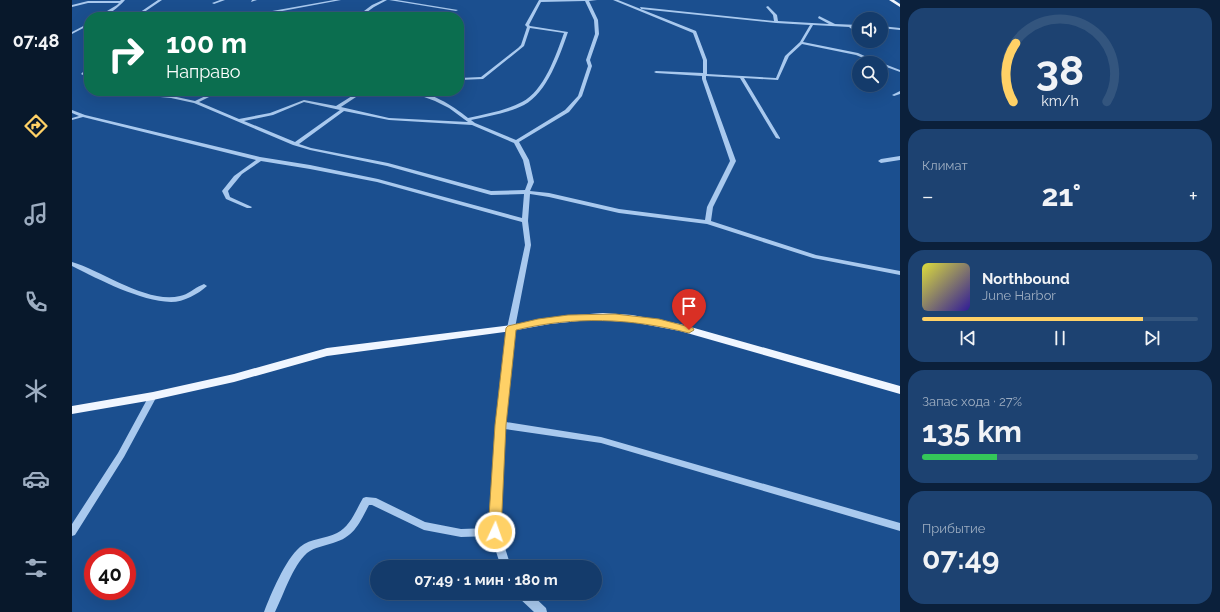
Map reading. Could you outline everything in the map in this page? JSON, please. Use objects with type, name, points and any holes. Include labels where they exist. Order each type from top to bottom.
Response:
[{"type":"main road","points":[[891,0],[900,6]]},
{"type":"main road","points":[[72,410],[153,396],[234,378],[327,352],[511,328],[538,322],[568,318],[615,317],[659,322],[900,390]]},
{"type":"street","points":[[142,12],[160,0]]},
{"type":"street","points":[[214,3],[223,0]]},
{"type":"street","points":[[272,12],[340,0]]},
{"type":"street","points":[[365,12],[385,0]]},
{"type":"street","points":[[391,0],[456,10]]},
{"type":"street","points":[[464,79],[482,78],[523,45],[530,27],[527,25],[540,1],[595,0]]},
{"type":"street","points":[[615,0],[695,32],[695,37],[704,57],[706,66],[704,79],[733,161],[710,206],[708,222]]},
{"type":"street","points":[[72,6],[88,2],[122,1]]},
{"type":"street","points":[[108,12],[118,6],[122,1]]},
{"type":"street","points":[[516,142],[567,111],[580,96],[590,66],[588,60],[597,34],[596,20],[587,1]]},
{"type":"street","points":[[768,7],[775,15],[776,22]]},
{"type":"street","points":[[633,8],[776,22],[850,26]]},
{"type":"street","points":[[819,17],[836,26]]},
{"type":"street","points":[[656,72],[776,79],[787,56],[801,43],[812,24]]},
{"type":"street","points":[[72,33],[84,27]]},
{"type":"street","points":[[467,120],[526,102],[534,94],[551,70],[566,32],[530,27]]},
{"type":"street","points":[[888,28],[900,28]]},
{"type":"street","points":[[801,43],[862,56]]},
{"type":"street","points":[[888,67],[900,71]]},
{"type":"street","points":[[741,77],[778,138]]},
{"type":"street","points":[[894,95],[900,92]]},
{"type":"street","points":[[160,96],[195,102],[310,149],[388,165],[477,190],[491,193],[527,192],[549,195],[619,211],[708,222],[815,257],[900,273]]},
{"type":"street","points":[[195,102],[208,96]]},
{"type":"street","points":[[337,108],[355,96]]},
{"type":"street","points":[[426,96],[438,100],[451,107],[473,124],[516,142],[526,160],[531,182],[527,192],[525,221],[528,245],[511,328],[501,425],[495,532],[504,560]]},
{"type":"street","points":[[240,120],[271,114],[304,100],[389,119],[473,124]]},
{"type":"street","points":[[295,144],[344,109]]},
{"type":"street","points":[[72,111],[83,116],[260,159],[310,167],[378,182],[525,221]]},
{"type":"street","points":[[72,120],[83,116]]},
{"type":"street","points":[[881,161],[900,158]]},
{"type":"street","points":[[249,206],[228,198],[225,191],[231,181],[242,171],[260,159]]},
{"type":"street","points":[[72,264],[151,297],[166,299],[182,298],[204,286]]},
{"type":"street","points":[[72,532],[121,455],[153,396]]},
{"type":"street","points":[[501,425],[601,440],[900,527]]},
{"type":"street","points":[[269,612],[293,564],[303,550],[325,540],[341,536],[350,529],[366,501],[373,501],[424,526],[461,533],[495,532]]},
{"type":"street","points":[[529,600],[542,612]]},
{"type":"route","points":[[495,532],[501,425],[511,328],[538,322],[568,318],[615,317],[659,322],[689,330]]}]
